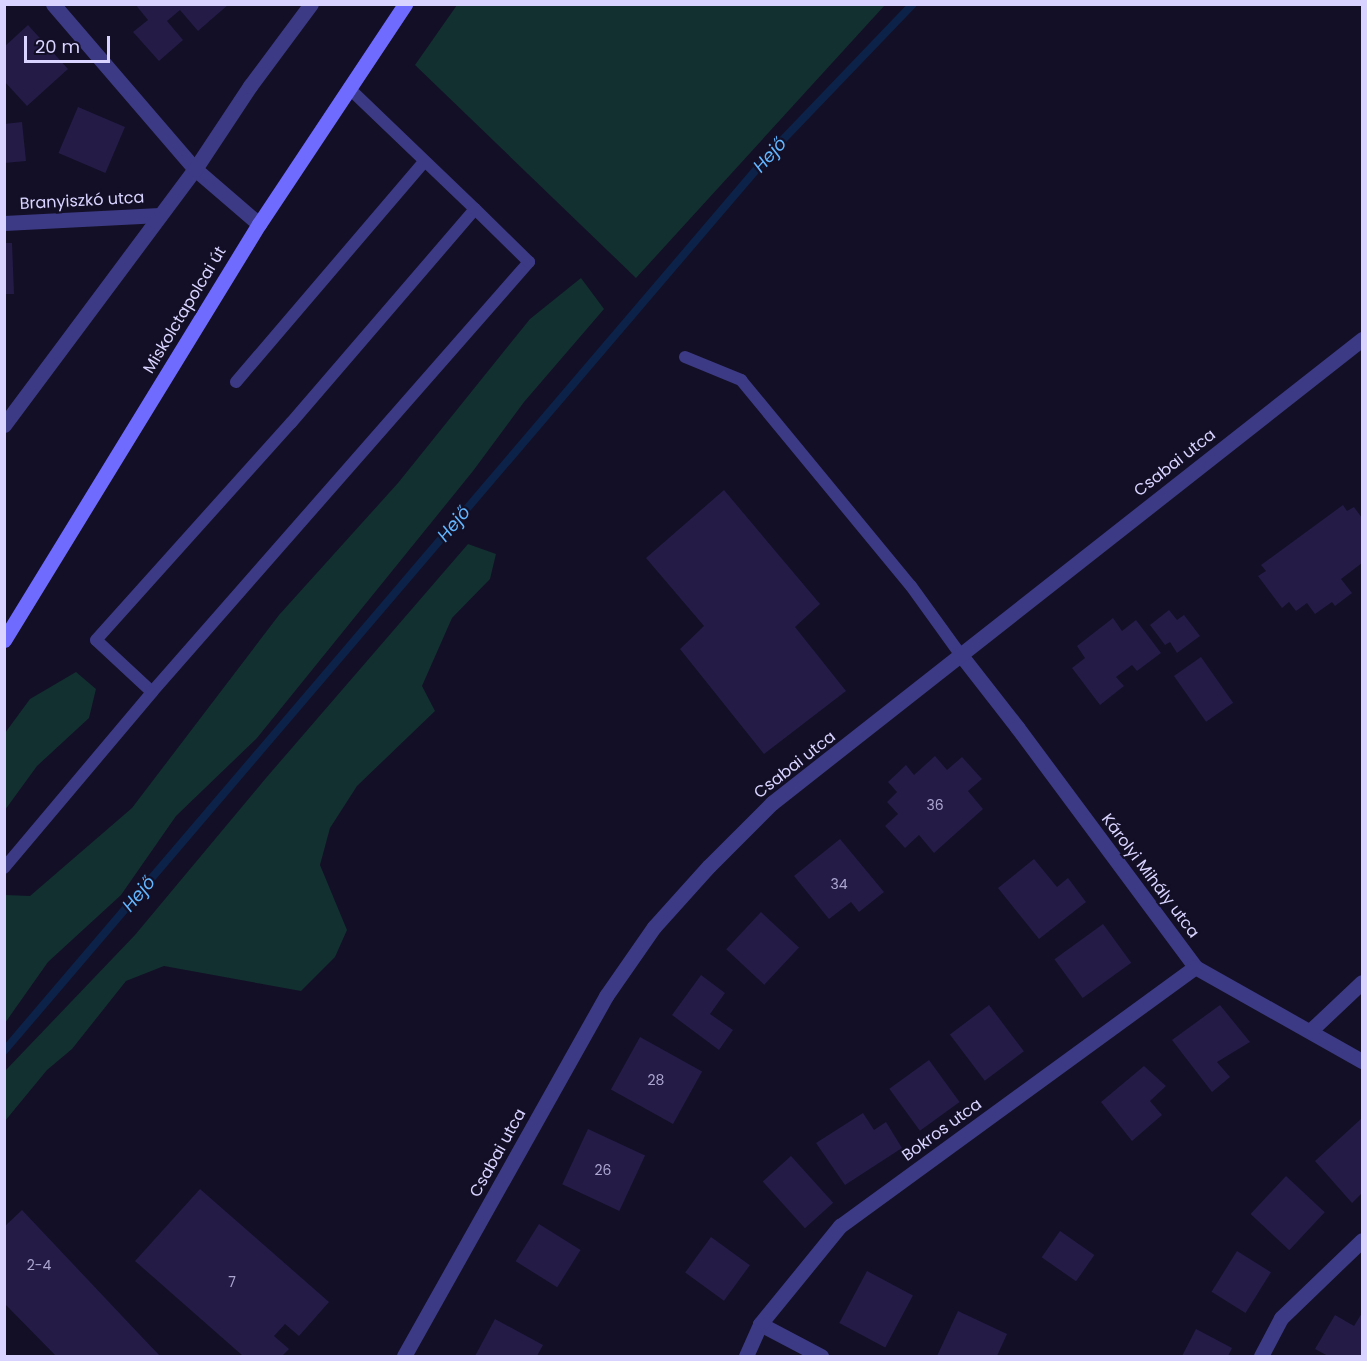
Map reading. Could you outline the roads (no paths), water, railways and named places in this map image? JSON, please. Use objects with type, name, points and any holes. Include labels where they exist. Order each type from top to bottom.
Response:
[{"type":"street","points":[[53,4],[195,169],[259,224]]},
{"type":"street","points":[[4,425],[195,169],[250,86],[311,4]]},
{"type":"street","name":"Miskolctapolcai út","points":[[4,640],[259,224],[405,4]]},
{"type":"street","name":"Branyiszkó utca","points":[[4,223],[160,215]]},
{"type":"street","name":"Csabai utca","points":[[405,1356],[606,996],[654,927],[709,866],[772,803],[1362,339]]},
{"type":"street","name":"Károlyi Mihály utca","points":[[960,654],[1195,967],[1362,1061]]},
{"type":"street","name":"Bokros utca","points":[[746,1356],[760,1324],[840,1226],[1195,967]]},
{"type":"street","points":[[1310,1031],[1362,982]]},
{"type":"street","points":[[1261,1356],[1281,1318],[1362,1240]]},
{"type":"street","points":[[760,1324],[821,1356]]},
{"type":"lane","points":[[4,868],[152,692],[529,262],[349,88]]},
{"type":"lane","points":[[236,382],[424,162]]},
{"type":"lane","points":[[152,692],[96,640],[291,423],[475,209]]},
{"type":"lane","points":[[685,357],[741,380],[911,586],[960,654]]},
{"type":"waterway","name":"Hejő","points":[[4,1051],[772,151],[913,4]]}]
